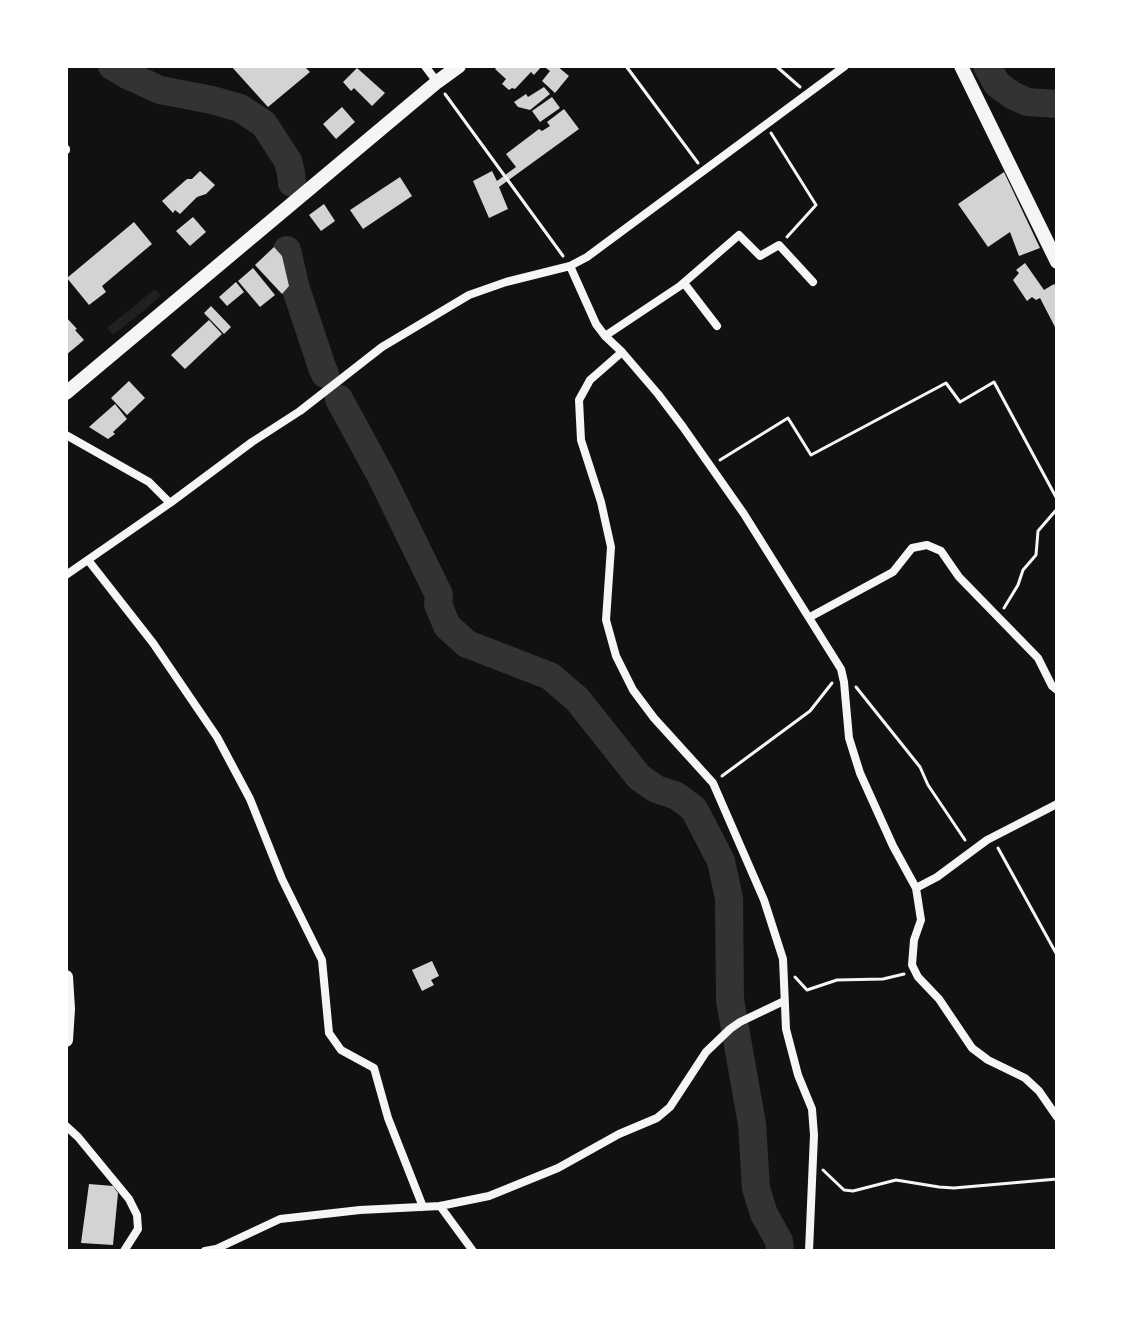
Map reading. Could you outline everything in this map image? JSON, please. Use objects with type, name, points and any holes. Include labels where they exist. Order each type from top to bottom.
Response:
[{"type":"main road","points":[[66,393],[459,66]]},
{"type":"main road","points":[[961,66],[1057,262]]},
{"type":"main road","points":[[66,977],[66,1040]]},
{"type":"street","points":[[425,66],[437,82]]},
{"type":"street","points":[[66,575],[300,411],[382,347],[469,295],[570,266],[587,257],[845,66]]},
{"type":"street","points":[[605,336],[684,283],[739,235],[760,256],[779,245],[813,282]]},
{"type":"street","points":[[570,266],[596,324],[658,394],[744,514],[842,672],[849,738],[860,773],[916,888],[921,920],[914,940],[912,965],[915,972],[939,999],[972,1048],[988,1060],[1025,1078],[1039,1091],[1057,1117]]},
{"type":"street","points":[[684,283],[717,326]]},
{"type":"street","points":[[622,352],[590,380],[579,400],[581,440],[601,502],[611,547],[606,620],[616,656],[633,690],[713,783],[764,900],[783,964],[786,1029],[798,1075],[812,1109],[814,1135],[809,1251]]},
{"type":"street","points":[[66,435],[149,482],[170,503]]},
{"type":"street","points":[[810,617],[893,572],[912,548],[927,545],[941,551],[959,577],[1038,658],[1057,690]]},
{"type":"street","points":[[88,560],[153,643],[217,737],[250,799],[282,879],[322,960],[329,1033],[341,1050],[374,1068],[388,1118],[423,1207]]},
{"type":"street","points":[[916,888],[937,877],[992,837],[1057,804]]},
{"type":"street","points":[[205,1251],[216,1249],[280,1219],[360,1210],[440,1206],[489,1196],[544,1173],[657,1118],[670,1107],[706,1052],[730,1029],[784,1001]]},
{"type":"street","points":[[66,1126],[129,1199],[137,1215],[138,1229],[124,1251]]},
{"type":"street","points":[[440,1206],[473,1251]]},
{"type":"path","points":[[626,66],[704,172]]},
{"type":"path","points":[[776,66],[807,95]]},
{"type":"path","points":[[437,82],[570,266]]},
{"type":"path","points":[[767,125],[816,205],[779,245]]},
{"type":"path","points":[[710,466],[788,418],[811,455],[946,383],[960,402],[994,382],[1057,499]]},
{"type":"path","points":[[997,615],[1006,606],[1023,570],[1036,555],[1038,531],[1057,509]]},
{"type":"path","points":[[713,783],[810,711],[842,672],[920,767],[928,785],[972,849]]},
{"type":"path","points":[[992,837],[1057,955]]},
{"type":"path","points":[[783,964],[807,990],[837,980],[883,979],[915,972]]},
{"type":"path","points":[[813,1165],[823,1169],[844,1190],[853,1191],[896,1180],[954,1188],[1057,1179]]},
{"type":"shaded area","points":[[155,289],[161,296],[113,335],[107,328]]},
{"type":"building","points":[[231,66],[304,66],[310,72],[268,107]]},
{"type":"building","points":[[498,66],[542,66],[534,75],[531,72],[515,89],[509,90],[502,84],[506,79],[495,69]]},
{"type":"building","points":[[543,66],[557,66],[569,76],[555,93],[542,81],[550,71]]},
{"type":"building","points":[[357,68],[385,93],[372,106],[343,82]]},
{"type":"building","points":[[544,87],[550,94],[530,110],[518,107],[514,102],[526,94],[528,97]]},
{"type":"building","points":[[552,97],[560,108],[540,122],[532,111]]},
{"type":"building","points":[[342,107],[355,122],[336,139],[323,124]]},
{"type":"building","points":[[564,109],[579,129],[499,187],[508,209],[489,218],[473,181],[492,171],[497,181],[516,167],[506,154],[539,129],[542,131],[550,126],[547,122]]},
{"type":"building","points":[[200,171],[215,185],[180,214],[175,210],[173,213],[162,201]]},
{"type":"building","points":[[1004,172],[1040,248],[1019,256],[1010,232],[988,247],[958,204]]},
{"type":"building","points":[[400,177],[412,196],[363,229],[350,210]]},
{"type":"building","points":[[324,204],[335,221],[321,231],[309,215]]},
{"type":"building","points":[[193,217],[206,232],[190,246],[176,231]]},
{"type":"building","points":[[134,222],[152,244],[102,286],[106,292],[89,305],[67,278]]},
{"type":"building","points":[[274,247],[282,256],[289,286],[282,294],[255,265]]},
{"type":"building","points":[[1025,263],[1044,290],[1054,284],[1057,288],[1055,327],[1040,298],[1036,300],[1032,297],[1027,301],[1013,280],[1019,273],[1016,270]]},
{"type":"building","points":[[253,268],[275,295],[260,307],[238,281]]},
{"type":"building","points":[[236,282],[244,292],[227,306],[219,297]]},
{"type":"building","points":[[211,306],[231,327],[224,334],[204,313]]},
{"type":"building","points":[[66,317],[84,340],[66,355]]},
{"type":"building","points":[[209,320],[222,334],[185,369],[171,355]]},
{"type":"building","points":[[129,381],[145,398],[127,415],[111,398]]},
{"type":"building","points":[[115,404],[127,419],[108,439],[89,427]]},
{"type":"building","points":[[432,961],[439,976],[431,980],[434,985],[422,991],[412,970]]},
{"type":"building","points":[[89,1184],[113,1186],[118,1193],[113,1245],[81,1243]]},
{"type":"waterway","points":[[112,66],[160,90],[240,108],[264,124],[288,161],[292,183]]},
{"type":"waterway","points":[[987,66],[997,84],[1012,95],[1027,102],[1057,104]]},
{"type":"waterway","points":[[287,250],[296,289],[325,374]]},
{"type":"waterway","points":[[339,399],[439,595],[438,604],[447,626],[467,644],[550,676],[577,699],[639,777],[656,789],[677,796],[694,809],[721,861],[729,898],[730,1000],[752,1124],[756,1188],[764,1214],[779,1241],[780,1251]]}]
